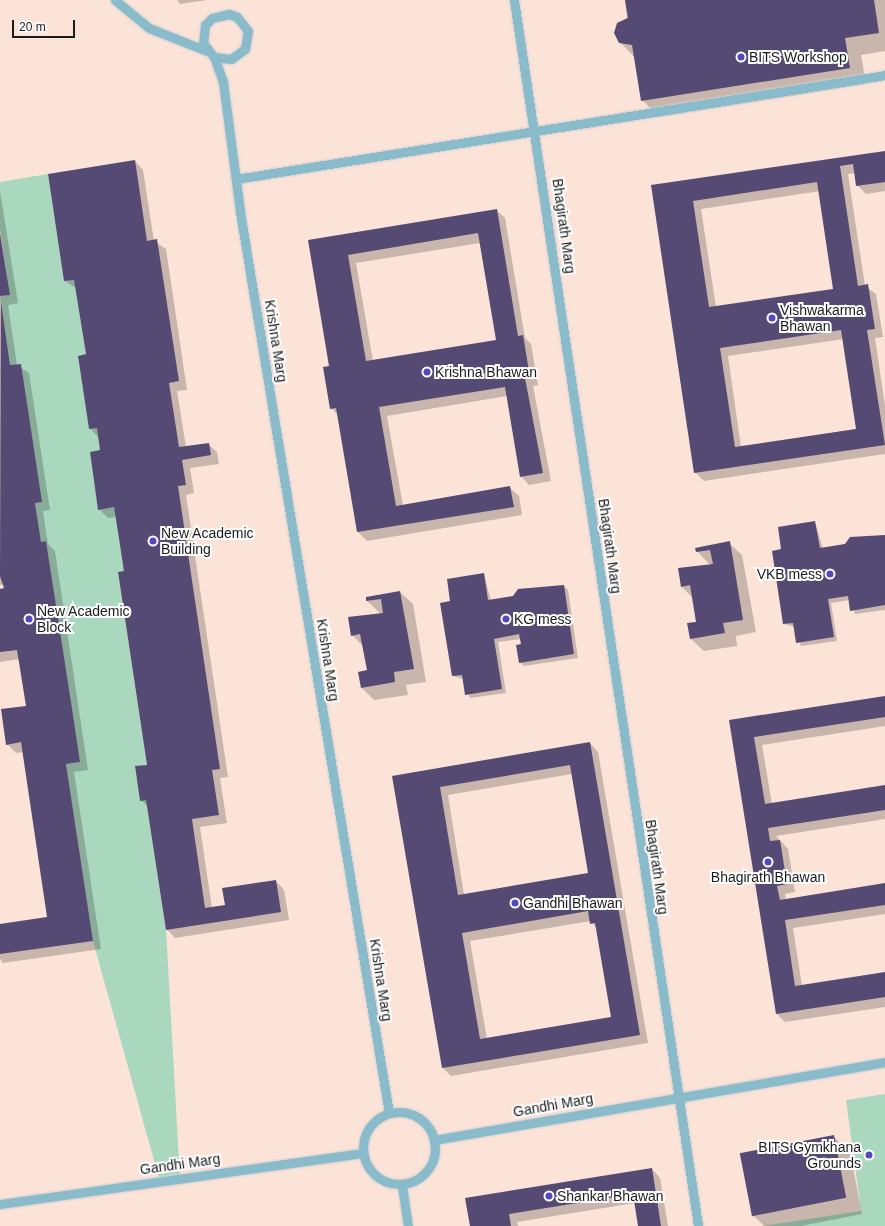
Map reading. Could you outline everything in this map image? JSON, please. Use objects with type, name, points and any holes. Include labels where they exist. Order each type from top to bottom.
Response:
[{"type":"lane","points":[[115,0],[149,28],[222,60],[240,55],[248,40],[244,23],[229,14],[212,18],[203,34],[210,54]]},
{"type":"lane","name":"Bhagirath Marg","points":[[514,0],[536,130],[676,1097],[698,1226]]},
{"type":"lane","name":"Krishna Marg","points":[[210,54],[223,82],[240,212],[389,1113]]},
{"type":"lane","points":[[236,179],[885,75]]},
{"type":"lane","name":"Gandhi Marg","points":[[434,1140],[885,1062]]},
{"type":"lane","points":[[400,1112],[421,1120],[434,1140],[431,1164],[424,1174],[402,1186],[378,1177],[369,1169],[363,1153],[364,1136],[370,1126],[389,1113],[400,1112]]},
{"type":"lane","name":"Gandhi Marg","points":[[0,1204],[363,1153]]},
{"type":"lane","points":[[402,1186],[408,1226]]},
{"type":"shaded area","points":[[0,0],[885,0],[885,1226],[0,1226]]},
{"type":"green space","points":[[48,174],[64,281],[74,280],[86,354],[78,356],[89,428],[97,428],[100,450],[90,452],[98,509],[114,507],[124,571],[118,573],[147,765],[135,767],[140,800],[146,800],[166,930],[180,1179],[160,1182],[93,941],[66,764],[80,762],[46,541],[41,542],[35,503],[41,502],[21,364],[10,365],[0,296],[10,295],[0,228],[0,182]]},
{"type":"green space","name":"BITS Gymkhana Grounds","points":[[885,1094],[885,1226],[763,1226],[861,1211],[846,1100]]},
{"type":"building","name":"BITS Workshop","points":[[625,0],[874,0],[879,33],[845,38],[850,68],[641,101],[632,45],[619,43],[614,33],[617,23],[628,18]]},
{"type":"building","name":"Vishwakarma Bhawan","points":[[885,151],[885,182],[856,186],[853,164],[840,166],[858,286],[868,284],[875,329],[867,330],[885,445],[694,473],[651,185]],"holes":[[[817,182],[833,289],[709,307],[693,201]],[[841,330],[856,429],[735,447],[720,348]]]},
{"type":"building","name":"New Academic Building","points":[[135,160],[147,241],[157,239],[179,381],[169,383],[179,447],[209,443],[211,455],[182,460],[186,485],[178,486],[220,769],[212,770],[219,815],[192,819],[205,908],[225,905],[222,888],[276,880],[281,912],[166,930],[146,800],[140,801],[135,766],[147,765],[118,572],[124,571],[114,507],[98,510],[90,452],[100,450],[97,428],[89,429],[78,356],[86,354],[74,280],[64,281],[48,174]]},
{"type":"building","name":"Krishna Bhawan","points":[[497,209],[518,336],[523,335],[530,377],[525,378],[543,473],[520,477],[505,387],[379,407],[396,506],[510,486],[514,507],[357,532],[336,408],[330,409],[323,367],[329,366],[308,240]],"holes":[[[478,233],[496,340],[366,361],[348,255]]]},
{"type":"building","points":[[0,234],[10,295],[0,296]]},
{"type":"building","name":"New Academic Block","points":[[1,302],[10,365],[21,364],[42,502],[35,503],[41,542],[46,541],[80,762],[66,764],[93,941],[0,954],[0,924],[47,917],[21,742],[6,745],[1,709],[26,706],[17,650],[0,652],[0,589],[4,588],[0,576]]},
{"type":"building","name":"VKB mess","points":[[815,521],[820,548],[845,544],[850,537],[885,535],[885,605],[850,611],[848,596],[828,599],[834,637],[796,643],[793,623],[783,624],[772,551],[781,549],[778,527]]},
{"type":"building","points":[[730,541],[743,620],[723,623],[725,633],[690,639],[687,623],[696,622],[690,585],[681,587],[678,568],[713,564],[710,550],[696,552],[695,548]]},
{"type":"building","name":"KG mess","points":[[484,573],[488,600],[513,596],[518,589],[564,585],[574,654],[519,663],[516,645],[521,644],[519,634],[494,639],[502,689],[465,695],[462,675],[452,676],[440,603],[450,601],[447,579]]},
{"type":"building","points":[[400,591],[414,669],[394,672],[395,682],[361,688],[358,672],[367,670],[360,634],[351,636],[348,617],[383,613],[381,599],[366,601],[366,597]]},
{"type":"building","name":"Bhagirath Bhawan","points":[[885,696],[885,717],[754,737],[765,804],[885,785],[885,810],[768,828],[770,841],[780,840],[787,884],[777,886],[780,900],[885,883],[885,905],[785,920],[795,986],[885,972],[885,997],[776,1014],[729,720]]},
{"type":"building","name":"Gandhi Bhawan","points":[[590,742],[640,1035],[442,1068],[392,776]],"holes":[[[570,765],[588,873],[458,895],[440,787]],[[588,911],[590,924],[595,923],[611,1017],[480,1039],[462,933]]]},
{"type":"building","points":[[834,1135],[846,1198],[752,1216],[740,1153]]},
{"type":"building","name":"Shankar Bhawan","points":[[652,1168],[661,1226],[638,1226],[633,1194],[509,1214],[511,1226],[470,1226],[465,1198]]},
{"type":"place","name":"BITS Workshop","points":[[741,57]]},
{"type":"place","name":"Vishwakarma Bhawan","points":[[772,318]]},
{"type":"place","name":"Krishna Bhawan","points":[[427,372]]},
{"type":"place","name":"New Academic Building","points":[[153,541]]},
{"type":"place","name":"VKB mess","points":[[830,574]]},
{"type":"place","name":"New Academic Block","points":[[29,619]]},
{"type":"place","name":"KG mess","points":[[506,619]]},
{"type":"place","name":"Bhagirath Bhawan","points":[[768,862]]},
{"type":"place","name":"Gandhi Bhawan","points":[[515,903]]},
{"type":"place","name":"BITS Gymkhana Grounds","points":[[869,1155]]},
{"type":"place","name":"Shankar Bhawan","points":[[549,1196]]}]
